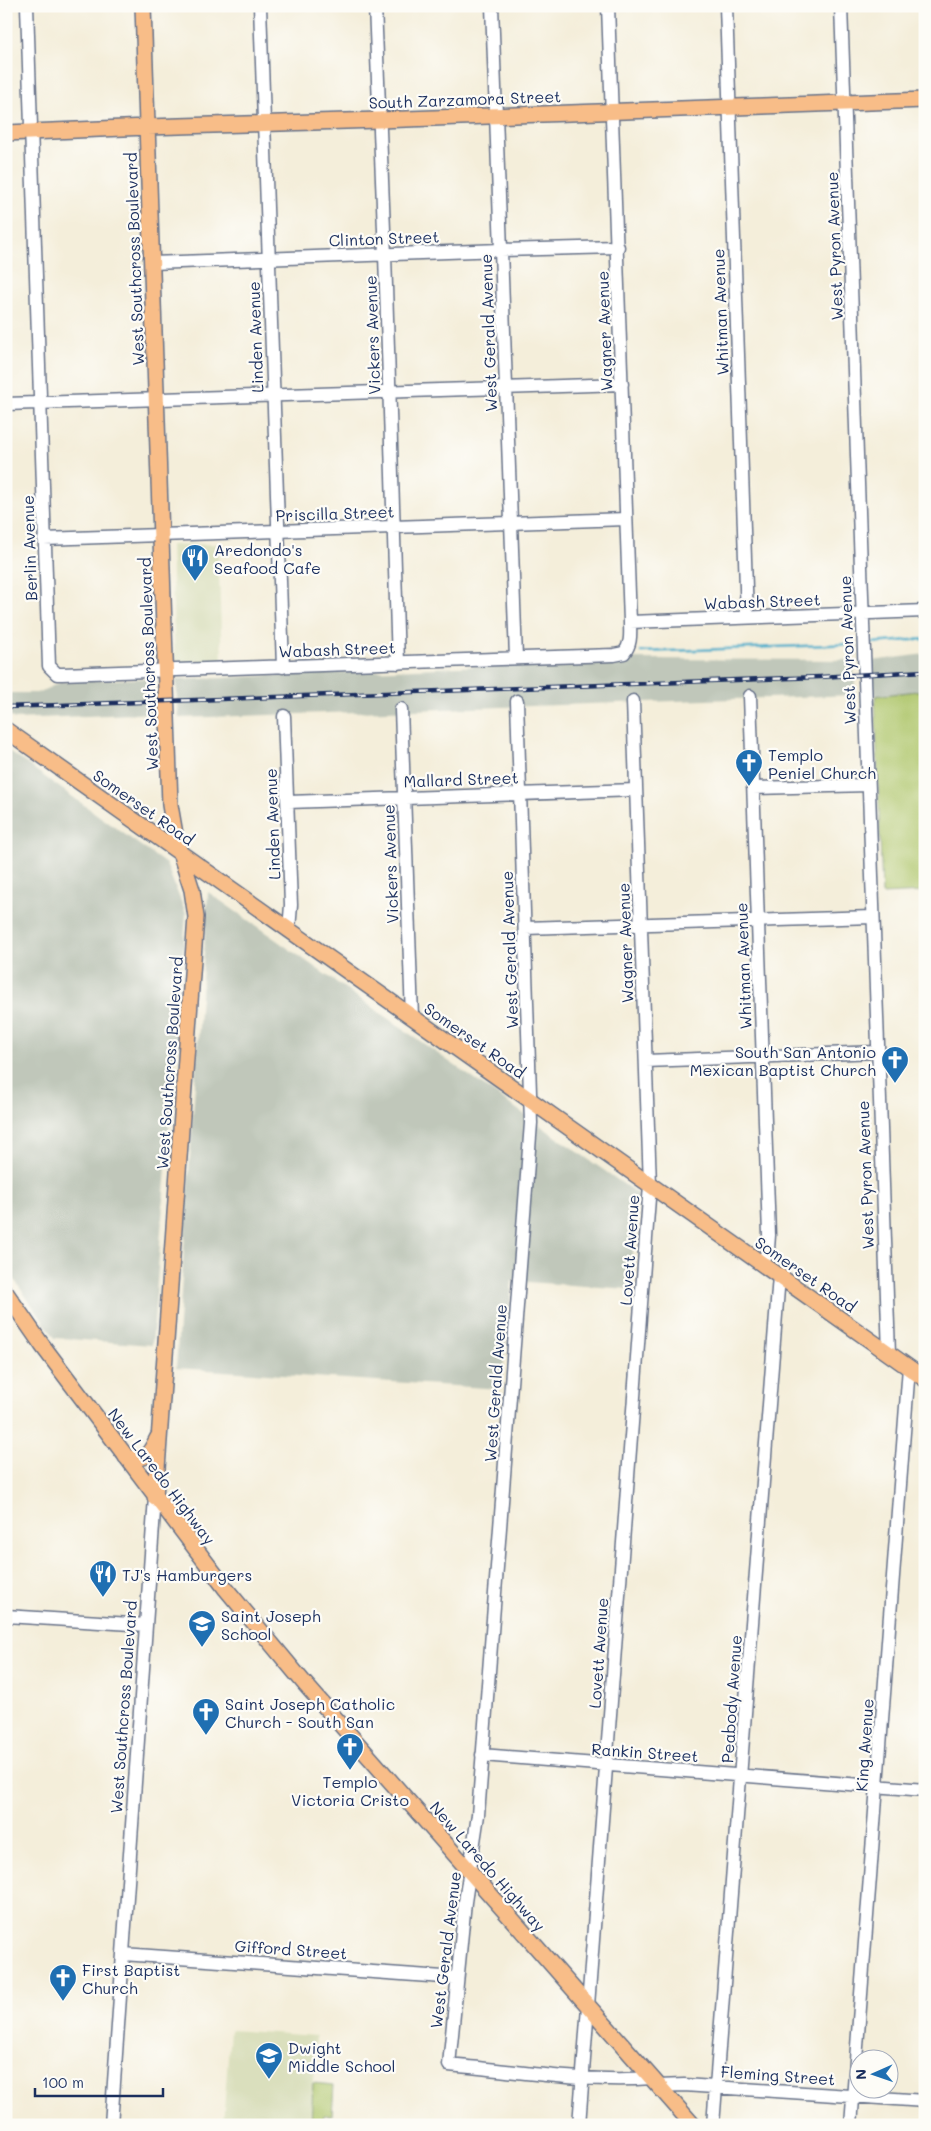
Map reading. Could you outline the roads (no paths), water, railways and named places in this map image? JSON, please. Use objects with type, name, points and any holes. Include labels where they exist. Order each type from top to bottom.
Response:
[{"type":"main road","name":"West Southcross Boulevard","points":[[142,6],[167,671],[170,805],[179,853],[192,890],[196,931],[155,1497]]},
{"type":"main road","name":"South Zarzamora Street","points":[[6,133],[925,100]]},
{"type":"main road","name":"Somerset Road","points":[[6,730],[925,1378]]},
{"type":"main road","name":"New Laredo Highway","points":[[6,1293],[155,1497],[296,1673],[693,2125]]},
{"type":"main road","points":[[126,1457],[136,1459],[147,1456],[160,1431]]},
{"type":"street","name":"Berlin Avenue","points":[[27,6],[39,403],[51,669]]},
{"type":"street","name":"Linden Avenue","points":[[260,6],[283,667]]},
{"type":"street","name":"Vickers Avenue","points":[[375,6],[386,255],[398,663]]},
{"type":"street","name":"West Gerald Avenue","points":[[492,6],[516,658]]},
{"type":"street","name":"Wagner Avenue","points":[[608,6],[630,622],[629,646],[624,653]]},
{"type":"street","name":"Whitman Avenue","points":[[726,6],[747,617]]},
{"type":"street","name":"West Pyron Avenue","points":[[841,6],[889,1353]]},
{"type":"street","name":"Clinton Street","points":[[152,263],[618,247]]},
{"type":"street","points":[[6,404],[622,384]]},
{"type":"street","name":"Priscilla Street","points":[[44,539],[626,519]]},
{"type":"street","name":"Wabash Street","points":[[630,622],[925,611]]},
{"type":"street","name":"Wabash Street","points":[[51,669],[62,674],[614,656],[624,653]]},
{"type":"street","name":"Whitman Avenue","points":[[750,696],[769,1235],[768,1249],[763,1264]]},
{"type":"street","name":"West Gerald Avenue","points":[[449,2065],[457,1978],[478,1815],[531,1123],[517,700]]},
{"type":"street","name":"Wagner Avenue","points":[[633,701],[650,1185]]},
{"type":"street","name":"Vickers Avenue","points":[[401,709],[412,1017]]},
{"type":"street","name":"Linden Avenue","points":[[284,716],[291,905],[289,930]]},
{"type":"street","points":[[753,788],[868,785]]},
{"type":"street","name":"Mallard Street","points":[[288,802],[636,790]]},
{"type":"street","points":[[525,928],[872,916]]},
{"type":"street","points":[[646,1061],[877,1052]]},
{"type":"street","name":"Lovett Avenue","points":[[579,2125],[650,1185]]},
{"type":"street","name":"Peabody Avenue","points":[[714,2125],[779,1276]]},
{"type":"street","name":"King Avenue","points":[[857,2048],[909,1367]]},
{"type":"street","name":"West Southcross Boulevard","points":[[111,2125],[155,1497]]},
{"type":"street","points":[[6,1616],[146,1625]]},
{"type":"street","name":"Rankin Street","points":[[482,1755],[925,1790]]},
{"type":"street","name":"Gifford Street","points":[[123,1954],[457,1978]]},
{"type":"street","name":"Fleming Street","points":[[449,2065],[582,2078],[848,2096]]},
{"type":"street","name":"King Avenue","points":[[851,2125],[854,2098]]},
{"type":"street","name":"Fleming Street","points":[[882,2098],[925,2101]]},
{"type":"waterway","points":[[871,643],[925,639]]},
{"type":"waterway","points":[[641,652],[856,644]]},
{"type":"railway","points":[[6,707],[820,677],[925,671]]},
{"type":"place","name":"Aredondo's Seafood Cafe","points":[[195,582]]},
{"type":"place","name":"Templo Peniel Church","points":[[749,787]]},
{"type":"place","name":"South San Antonio Mexican Baptist Church","points":[[895,1084]]},
{"type":"place","name":"TJ's Hamburgers","points":[[103,1598]]},
{"type":"place","name":"Saint Joseph School","points":[[202,1648]]},
{"type":"place","name":"Saint Joseph Catholic Church - South San","points":[[206,1736]]},
{"type":"place","name":"Templo Victoria Cristo","points":[[350,1771]]},
{"type":"place","name":"First Baptist Church","points":[[63,2002]]},
{"type":"place","name":"Dwight Middle School","points":[[269,2080]]}]
